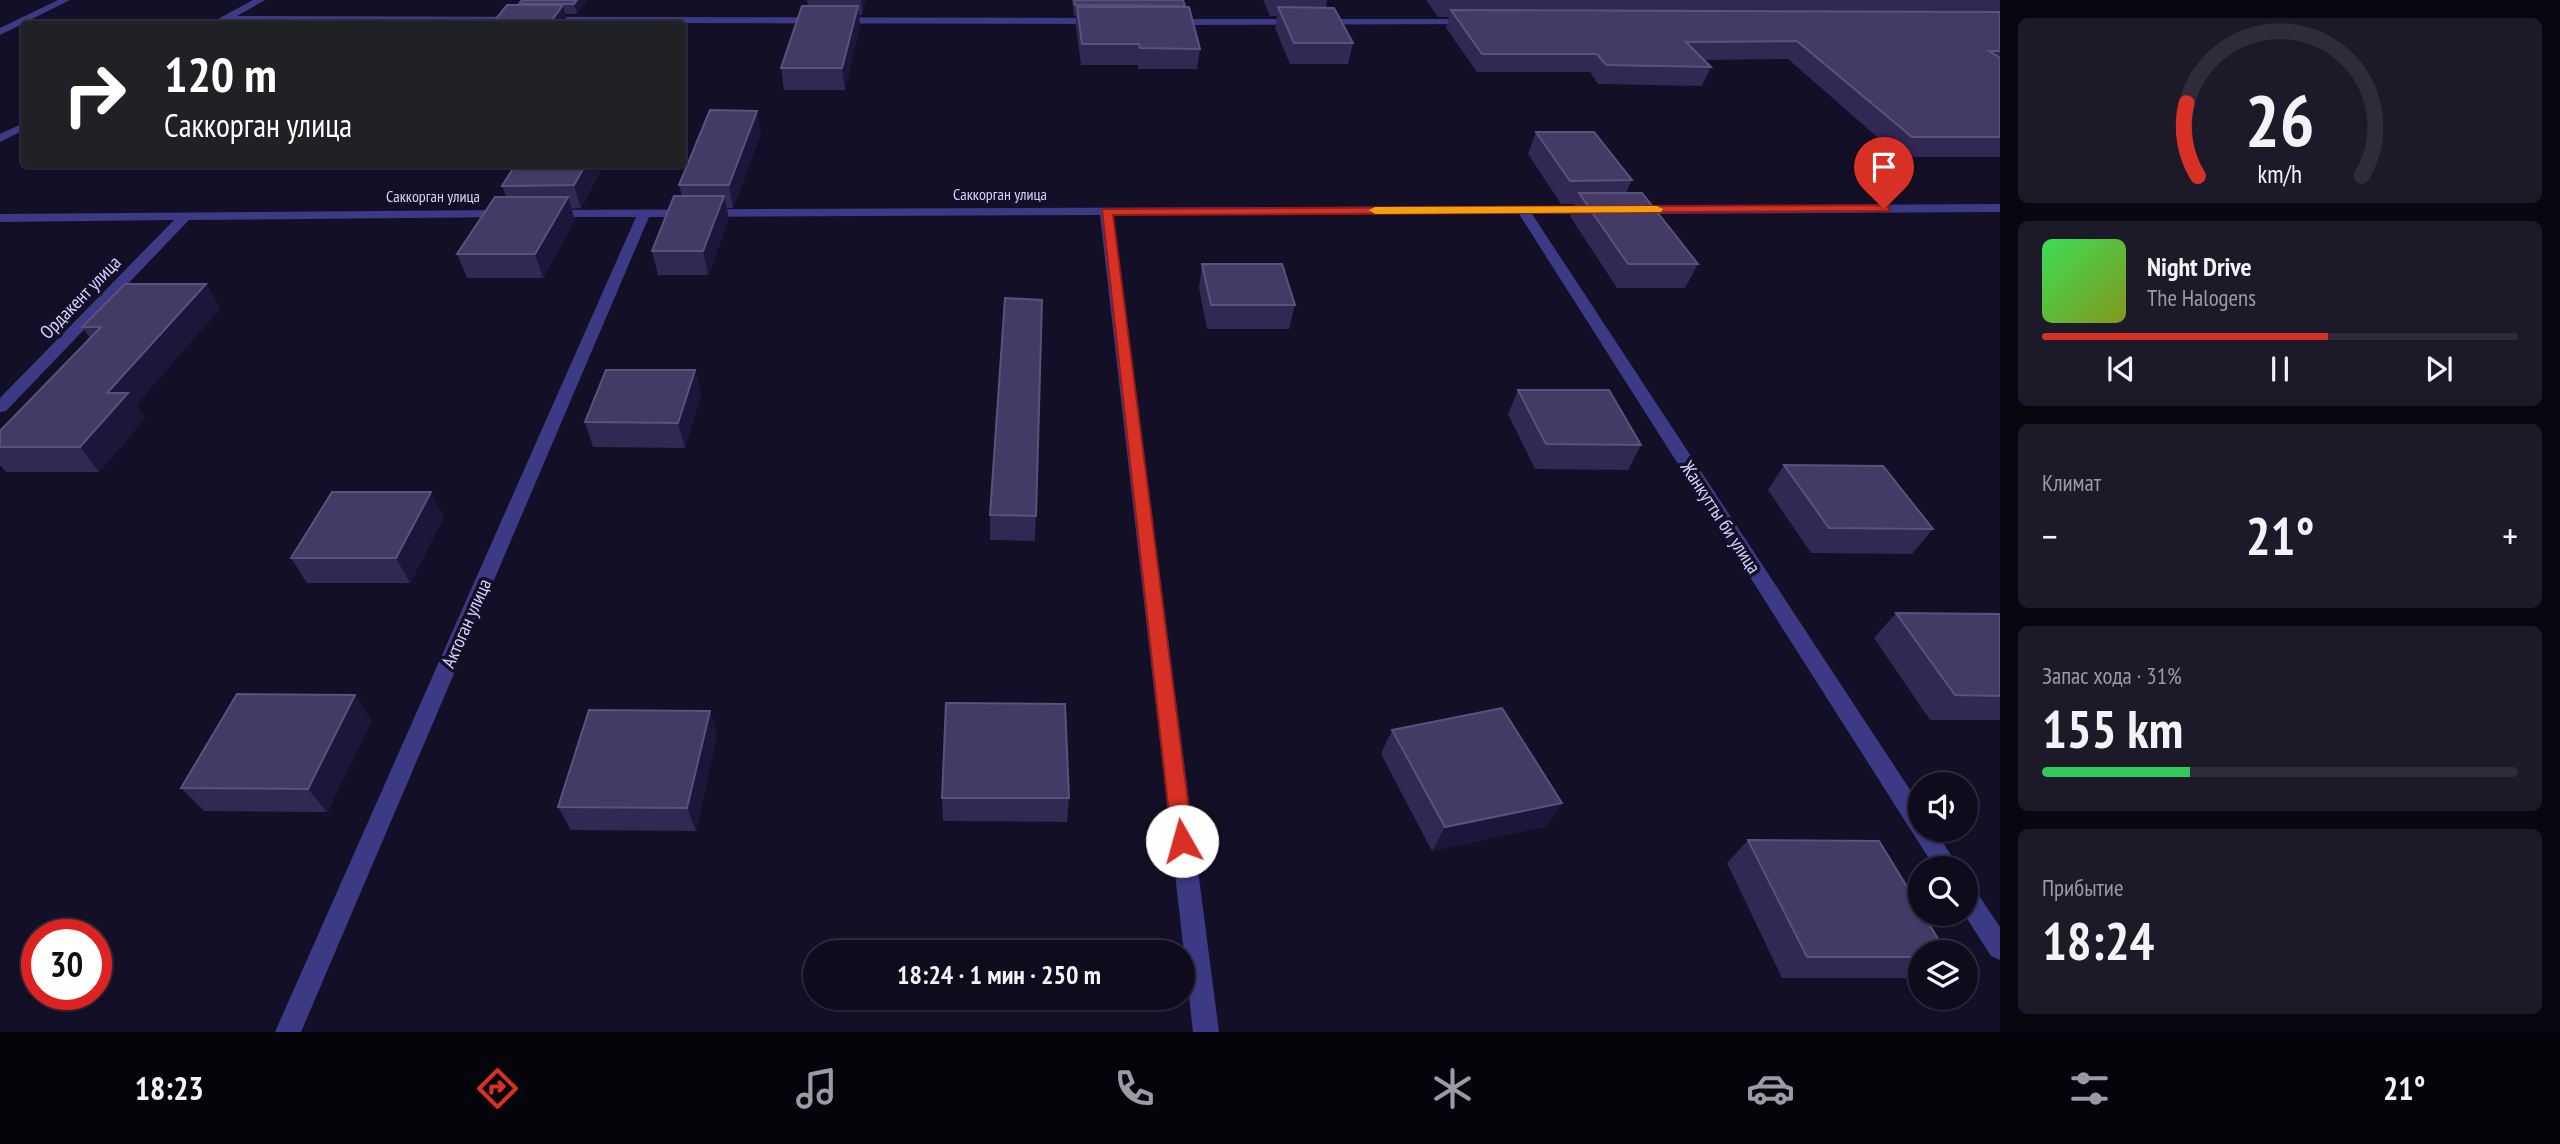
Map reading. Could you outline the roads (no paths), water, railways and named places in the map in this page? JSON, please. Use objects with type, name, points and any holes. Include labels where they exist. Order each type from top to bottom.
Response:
[{"type":"street","points":[[22,21],[65,0]]},
{"type":"street","points":[[221,21],[260,0]]},
{"type":"street","points":[[0,32],[21,22]]},
{"type":"street","points":[[686,22],[1105,22]]},
{"type":"street","points":[[1161,22],[1482,22]]},
{"type":"street","points":[[0,139],[21,128]]},
{"type":"street","name":"Жанкутты би улица","points":[[1523,210],[1908,805]]},
{"type":"street","name":"Саккорган улица","points":[[0,218],[1106,211],[1998,210]]},
{"type":"street","points":[[1106,211],[1206,1032]]},
{"type":"street","name":"Актоган улица","points":[[288,1032],[645,213]]},
{"type":"street","name":"Ордакент улица","points":[[0,407],[187,215]]},
{"type":"street","points":[[1978,915],[2000,948]]}]
